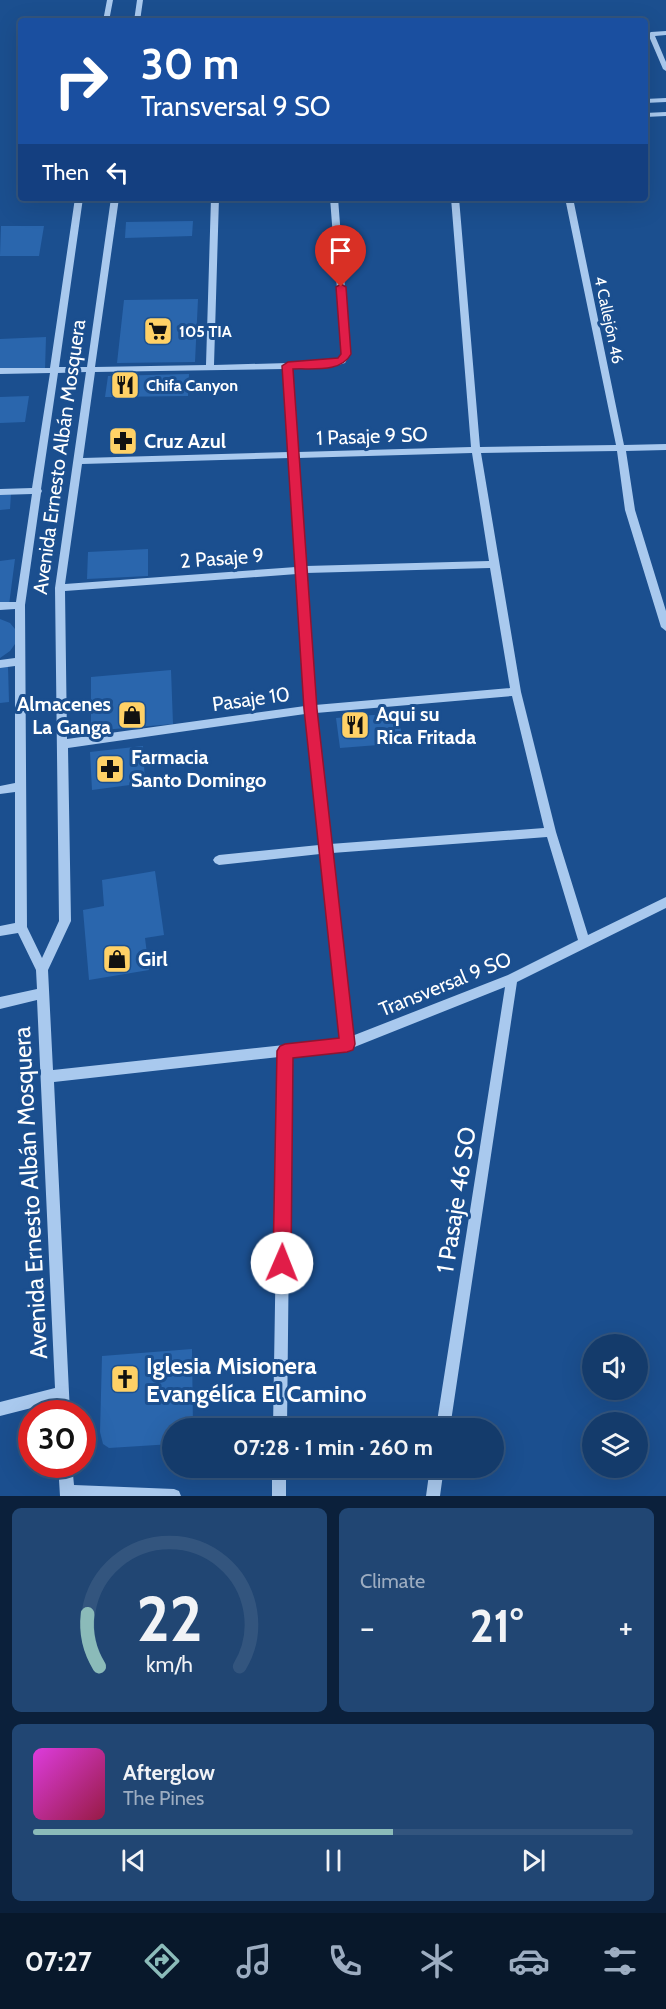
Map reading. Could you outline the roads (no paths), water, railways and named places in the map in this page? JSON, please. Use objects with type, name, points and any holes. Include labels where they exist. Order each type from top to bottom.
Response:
[{"type":"street","points":[[107,18],[110,0]]},
{"type":"street","points":[[137,18],[140,0]]},
{"type":"street","points":[[666,33],[651,34],[666,69]]},
{"type":"street","points":[[648,101],[664,100],[666,112],[648,115]]},
{"type":"street","name":"Avenida Ernesto Albán Mosquera","points":[[62,1400],[42,970],[21,927],[20,605],[79,201]]},
{"type":"street","name":"Avenida Ernesto Albán Mosquera","points":[[42,970],[64,921],[64,744],[60,588],[115,201]]},
{"type":"street","points":[[210,366],[215,201]]},
{"type":"street","points":[[0,371],[288,366],[332,364],[342,361],[346,354],[334,201]]},
{"type":"street","points":[[455,201],[476,450],[516,692],[551,832],[584,942]]},
{"type":"street","name":"4 Callejón 46","points":[[570,201],[621,449],[630,510],[666,627]]},
{"type":"street","points":[[288,366],[310,709],[347,1044]]},
{"type":"street","name":"1 Pasaje 9 SO","points":[[79,461],[666,447]]},
{"type":"street","points":[[0,492],[38,491]]},
{"type":"street","name":"2 Pasaje 9","points":[[60,588],[300,570],[494,564]]},
{"type":"street","points":[[0,606],[20,605]]},
{"type":"street","points":[[0,664],[21,661]]},
{"type":"street","name":"Pasaje 10","points":[[64,744],[310,709],[516,692]]},
{"type":"street","points":[[0,790],[21,786]]},
{"type":"street","points":[[219,860],[326,849],[551,832]]},
{"type":"street","name":"Transversal 9 SO","points":[[47,1077],[347,1044],[512,979],[666,902]]},
{"type":"street","points":[[0,931],[21,927]]},
{"type":"street","name":"1 Pasaje 46 SO","points":[[446,1418],[512,979]]},
{"type":"street","points":[[0,1003],[43,993]]},
{"type":"street","points":[[280,1418],[285,1051]]},
{"type":"street","points":[[0,1409],[62,1393]]},
{"type":"street","points":[[66,1478],[67,1494],[174,1496]]},
{"type":"street","points":[[279,1478],[279,1496]]},
{"type":"street","points":[[433,1496],[436,1478]]},
{"type":"place","name":"105 TIA","points":[[158,331]]},
{"type":"place","name":"Chifa Canyon","points":[[125,385]]},
{"type":"place","name":"Cruz Azul","points":[[123,441]]},
{"type":"place","name":"Almacenes La Ganga","points":[[132,715]]},
{"type":"place","name":"Aqui su Rica Fritada","points":[[355,725]]},
{"type":"place","name":"Farmacia Santo Domingo","points":[[110,769]]},
{"type":"place","name":"Girl","points":[[117,959]]},
{"type":"place","name":"Iglesia Misionera Evangélíca El Camino","points":[[125,1379]]}]
